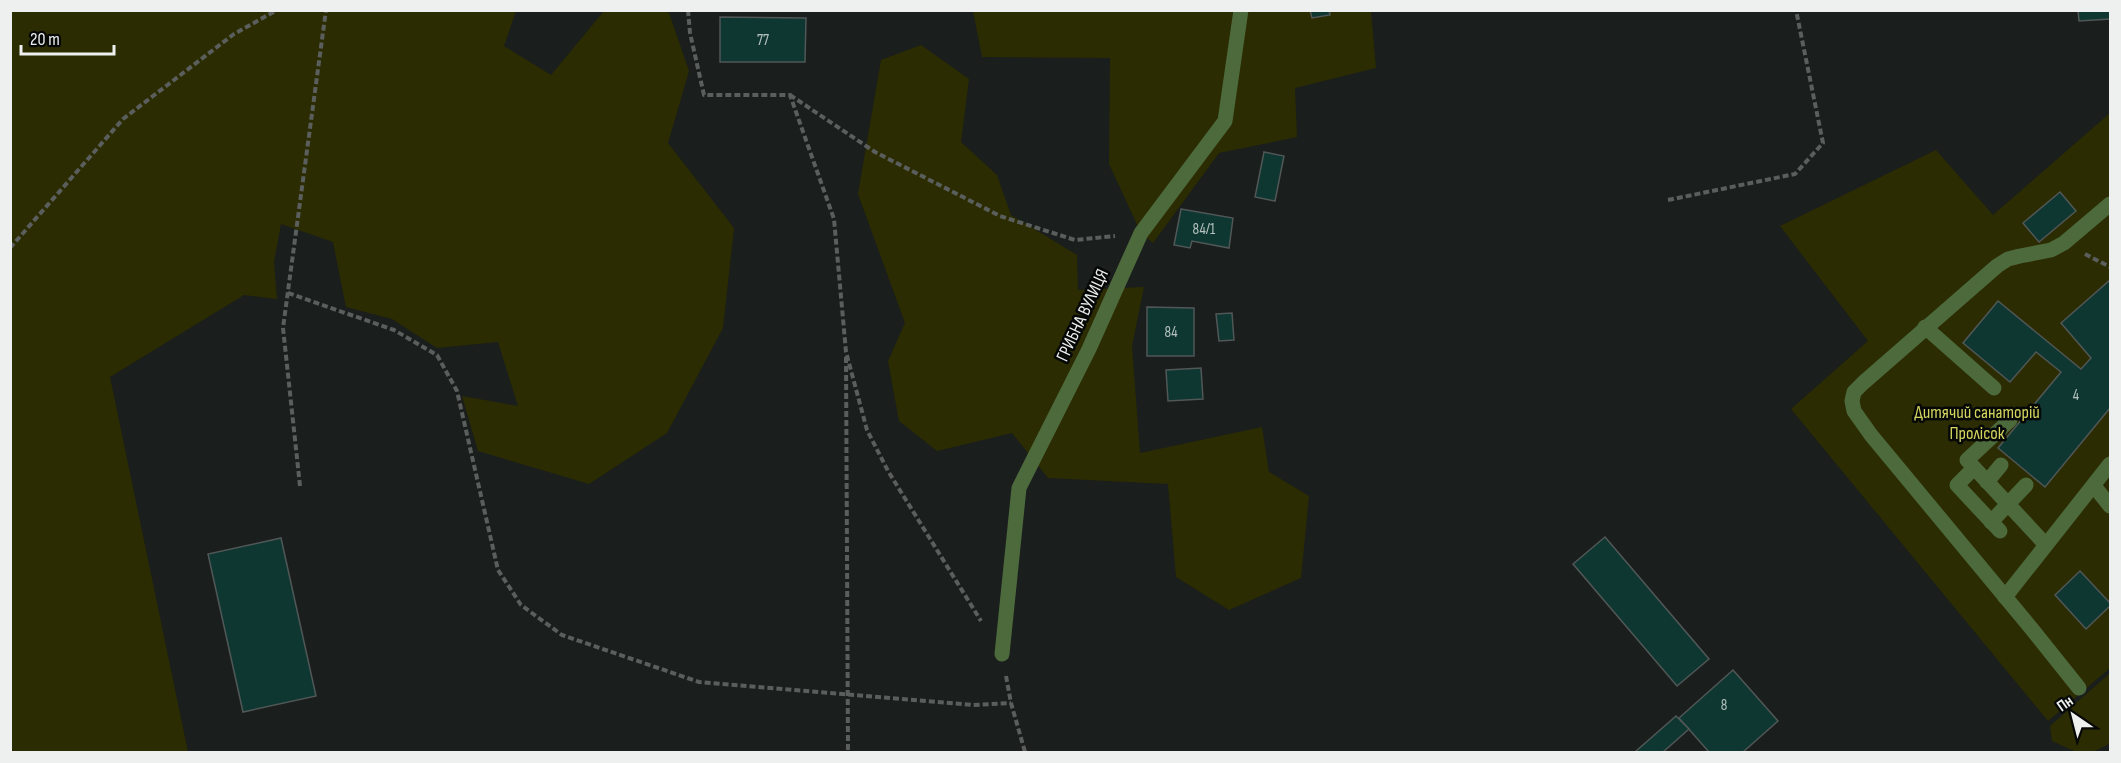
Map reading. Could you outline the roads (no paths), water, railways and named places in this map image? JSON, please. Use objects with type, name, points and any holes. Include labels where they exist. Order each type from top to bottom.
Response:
[{"type":"street","name":"ГРИБНА ВУЛИЦЯ","points":[[1002,654],[1019,488],[1089,349],[1141,233],[1225,121],[1241,10]]},
{"type":"street","points":[[2079,688],[1871,435],[1854,411],[1852,401],[1854,392],[1925,327],[1997,266],[2008,259],[2051,250],[2064,243],[2110,204]]},
{"type":"street","points":[[1925,327],[1994,387]]},
{"type":"street","points":[[2010,420],[1967,460],[2046,545]]},
{"type":"street","points":[[2006,597],[2110,464]]},
{"type":"street","points":[[1987,482],[2001,465]]},
{"type":"street","points":[[1974,468],[1957,485],[1995,527],[2009,505],[2026,485]]},
{"type":"street","points":[[2094,486],[2110,506]]},
{"type":"park label","name":"Дитячий санаторій Пролісок","points":[[1977,422]]}]
